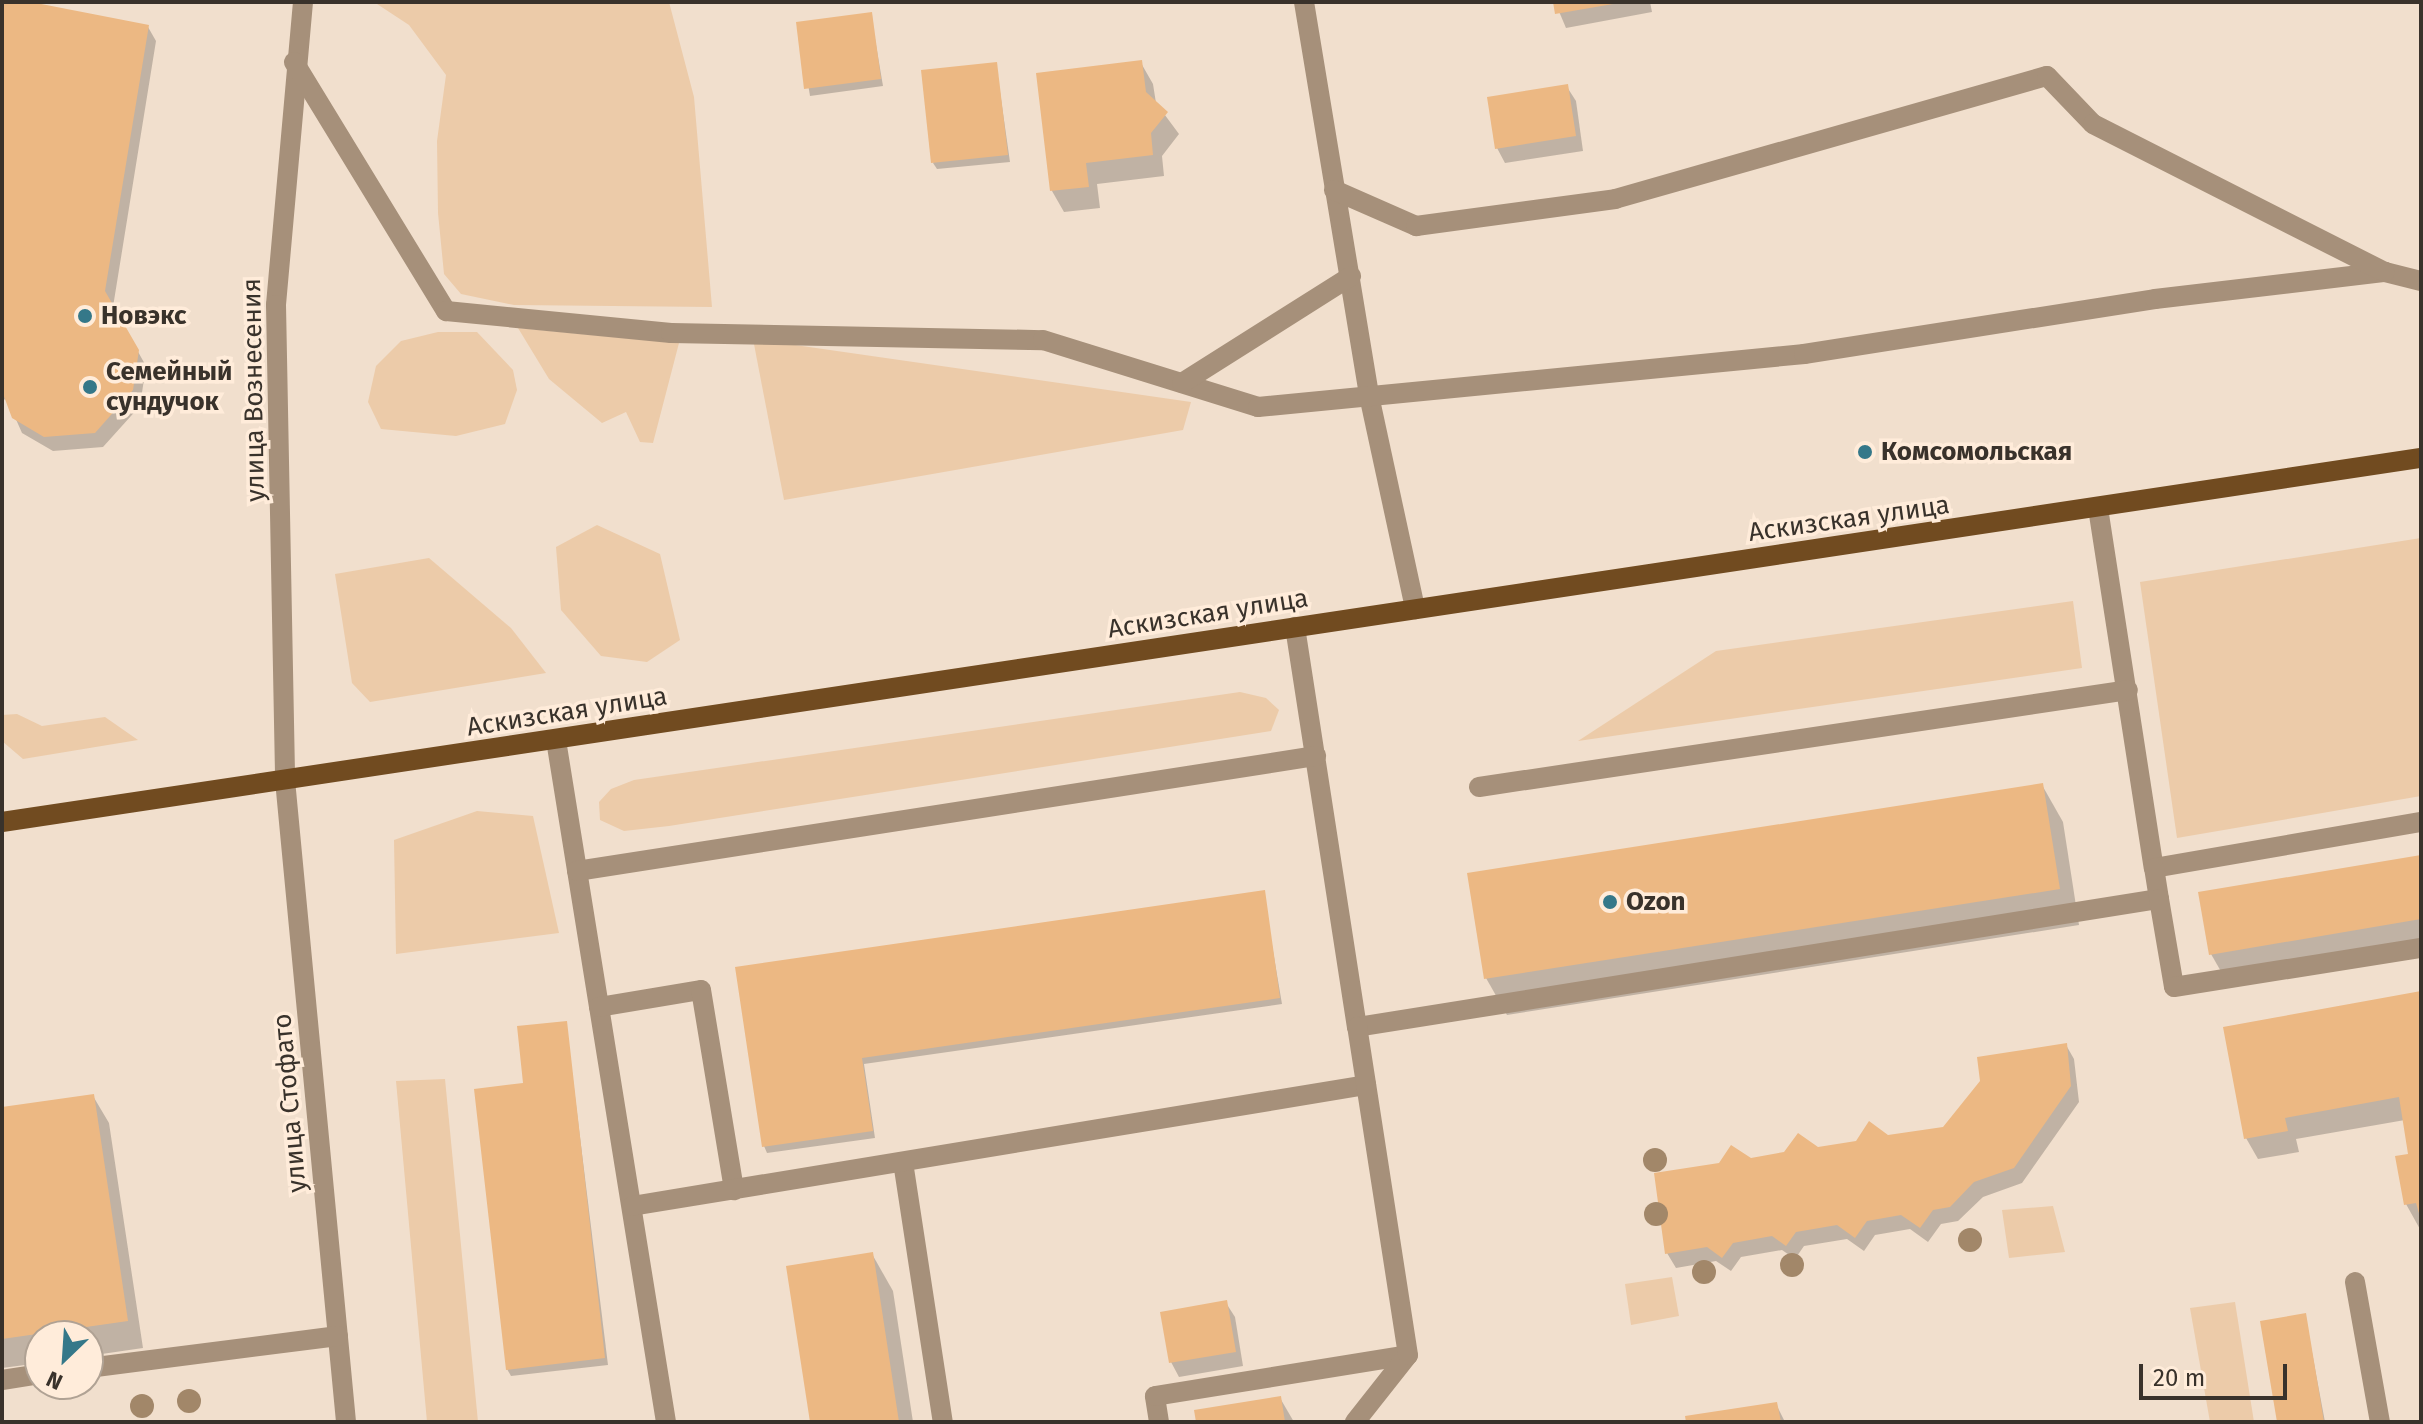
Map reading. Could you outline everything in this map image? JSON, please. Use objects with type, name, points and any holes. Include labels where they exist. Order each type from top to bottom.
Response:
[{"type":"main road","name":"Аскизская улица","points":[[2,822],[2421,458]]},
{"type":"street","name":"улица Вознесения","points":[[285,780],[276,305],[294,62],[303,2]]},
{"type":"street","points":[[1304,2],[1370,400],[1415,609]]},
{"type":"street","points":[[294,62],[446,311],[671,333],[1043,340],[1258,407],[1370,400],[1804,354],[2155,299],[2385,272]]},
{"type":"street","points":[[1334,190],[1416,226],[1615,199],[2047,76],[2093,124],[2385,272],[2421,281]]},
{"type":"street","points":[[1182,383],[1351,276]]},
{"type":"street","points":[[2098,508],[2174,987],[2421,948]]},
{"type":"street","points":[[1295,627],[1408,1355],[1355,1422]]},
{"type":"street","points":[[1479,787],[2128,690]]},
{"type":"street","points":[[556,740],[666,1422]]},
{"type":"street","points":[[577,871],[1316,756]]},
{"type":"street","name":"улица Стофато","points":[[285,780],[346,1422]]},
{"type":"street","points":[[2154,868],[2421,822]]},
{"type":"street","points":[[1357,1027],[2159,899]]},
{"type":"street","points":[[599,1007],[701,990],[734,1190]]},
{"type":"street","points":[[632,1206],[1366,1085]]},
{"type":"street","points":[[903,1162],[943,1422]]},
{"type":"street","points":[[2355,1282],[2380,1422]]},
{"type":"street","points":[[104,1366],[338,1336]]},
{"type":"street","points":[[1159,1422],[1155,1396],[1408,1355]]},
{"type":"street","points":[[2,1380],[24,1377]]},
{"type":"shaded area","points":[[374,2],[669,2],[694,97],[712,307],[514,305],[461,294],[444,274],[438,213],[437,141],[446,75],[409,25]]},
{"type":"shaded area","points":[[518,328],[679,343],[653,443],[640,442],[626,412],[602,423],[549,379]]},
{"type":"shaded area","points":[[438,332],[477,332],[513,370],[517,390],[505,424],[456,436],[381,429],[368,402],[376,366],[401,341]]},
{"type":"shaded area","points":[[753,339],[1191,402],[1183,430],[784,500]]},
{"type":"shaded area","points":[[597,525],[660,554],[680,640],[647,662],[601,656],[561,610],[556,547]]},
{"type":"shaded area","points":[[2421,538],[2421,796],[2177,838],[2140,582]]},
{"type":"shaded area","points":[[429,558],[511,628],[546,673],[370,702],[352,683],[335,574]]},
{"type":"shaded area","points":[[2073,601],[2082,668],[1578,741],[1716,651]]},
{"type":"shaded area","points":[[1240,692],[1266,698],[1279,710],[1271,731],[669,826],[624,831],[600,820],[599,802],[611,789],[634,780]]},
{"type":"shaded area","points":[[17,714],[42,726],[105,717],[138,740],[23,759],[2,741],[2,715]]},
{"type":"shaded area","points":[[477,811],[533,816],[559,933],[396,954],[394,840]]},
{"type":"shaded area","points":[[445,1079],[478,1422],[427,1422],[396,1081]]},
{"type":"shaded area","points":[[2053,1206],[2065,1252],[2009,1258],[2002,1210]]},
{"type":"shaded area","points":[[1672,1277],[1679,1316],[1631,1325],[1625,1284]]},
{"type":"shaded area","points":[[2235,1302],[2254,1422],[2210,1422],[2190,1308]]},
{"type":"building","points":[[2,2],[31,2],[149,25],[105,291],[139,350],[133,390],[95,433],[44,437],[12,418],[2,391]]},
{"type":"building","points":[[1553,2],[1613,2],[1613,4],[1555,14]]},
{"type":"building","points":[[872,12],[881,79],[804,89],[796,22]]},
{"type":"building","points":[[1142,60],[1146,92],[1168,112],[1151,133],[1153,155],[1086,163],[1089,187],[1050,191],[1036,73]]},
{"type":"building","points":[[997,62],[1008,155],[931,163],[921,70]]},
{"type":"building","points":[[1568,84],[1576,136],[1495,149],[1487,97]]},
{"type":"building","points":[[2043,783],[2060,889],[1484,979],[1467,873]]},
{"type":"building","points":[[2421,855],[2421,919],[2209,955],[2198,892]]},
{"type":"building","points":[[1265,890],[1280,998],[862,1058],[873,1131],[762,1147],[735,967]]},
{"type":"building","points":[[2421,991],[2421,1220],[2416,1203],[2404,1205],[2395,1156],[2408,1154],[2399,1097],[2285,1118],[2288,1131],[2244,1139],[2223,1027]]},
{"type":"building","points":[[567,1021],[605,1358],[506,1370],[474,1089],[523,1083],[517,1026]]},
{"type":"building","points":[[2067,1043],[2071,1086],[2014,1168],[1974,1182],[1950,1207],[1933,1210],[1920,1228],[1901,1215],[1867,1221],[1855,1238],[1837,1225],[1796,1232],[1786,1246],[1772,1236],[1733,1243],[1722,1258],[1707,1247],[1665,1254],[1654,1173],[1719,1163],[1731,1145],[1751,1158],[1784,1152],[1798,1133],[1818,1147],[1856,1141],[1869,1121],[1888,1135],[1943,1127],[1980,1081],[1977,1057]]},
{"type":"building","points":[[94,1094],[128,1321],[104,1324],[104,1320],[24,1320],[24,1336],[2,1339],[2,1107]]},
{"type":"building","points":[[873,1252],[899,1422],[810,1422],[786,1266]]},
{"type":"building","points":[[1227,1300],[1236,1352],[1169,1363],[1160,1312]]},
{"type":"building","points":[[2306,1313],[2324,1422],[2277,1422],[2260,1321]]},
{"type":"building","points":[[1281,1396],[1285,1422],[1196,1422],[1194,1410]]},
{"type":"building","points":[[1777,1402],[1781,1422],[1686,1422],[1685,1416]]},
{"type":"place","name":"Новэкс","points":[[85,316]]},
{"type":"place","name":"Семейный сундучок","points":[[90,387]]},
{"type":"place","name":"Комсомольская","points":[[1865,452]]},
{"type":"place","name":"Ozon","points":[[1610,902]]}]
